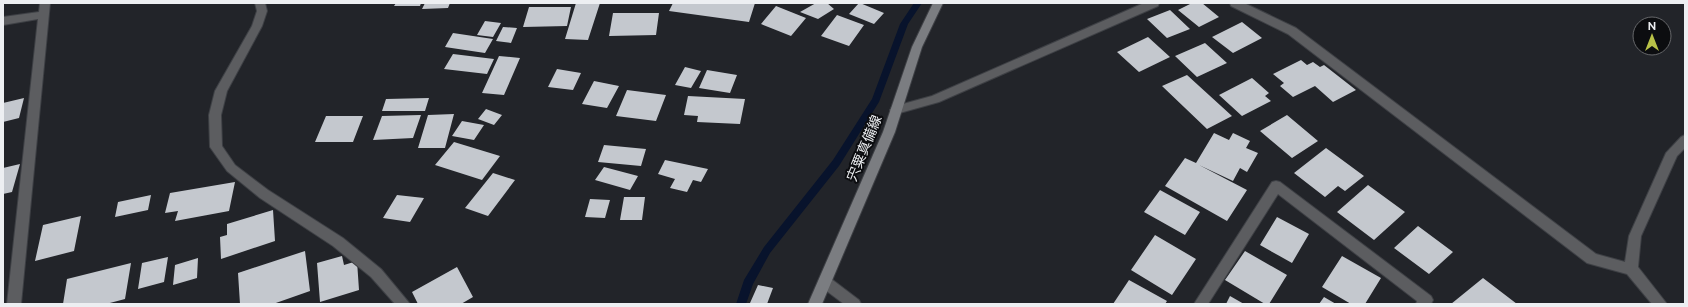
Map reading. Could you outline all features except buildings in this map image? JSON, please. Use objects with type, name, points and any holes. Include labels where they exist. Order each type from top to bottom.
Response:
[{"type":"main road","name":"宍粟真備線","points":[[815,304],[889,132],[917,47],[938,3]]},
{"type":"street","points":[[14,304],[45,3]]},
{"type":"street","points":[[260,3],[262,10],[257,26],[221,91],[215,115],[216,146],[231,168],[264,194],[343,246],[376,272],[403,304]]},
{"type":"street","points":[[896,110],[935,99],[1154,3]]},
{"type":"street","points":[[1235,3],[1292,31],[1592,259],[1631,269],[1660,304]]},
{"type":"street","points":[[3,21],[44,15]]},
{"type":"street","points":[[1631,269],[1635,236],[1672,153],[1685,140]]},
{"type":"street","points":[[1201,304],[1276,186],[1426,300],[1423,304]]},
{"type":"street","points":[[824,282],[854,304]]},
{"type":"waterway","points":[[741,304],[748,283],[767,250],[836,163],[876,100],[904,24],[918,3]]}]
